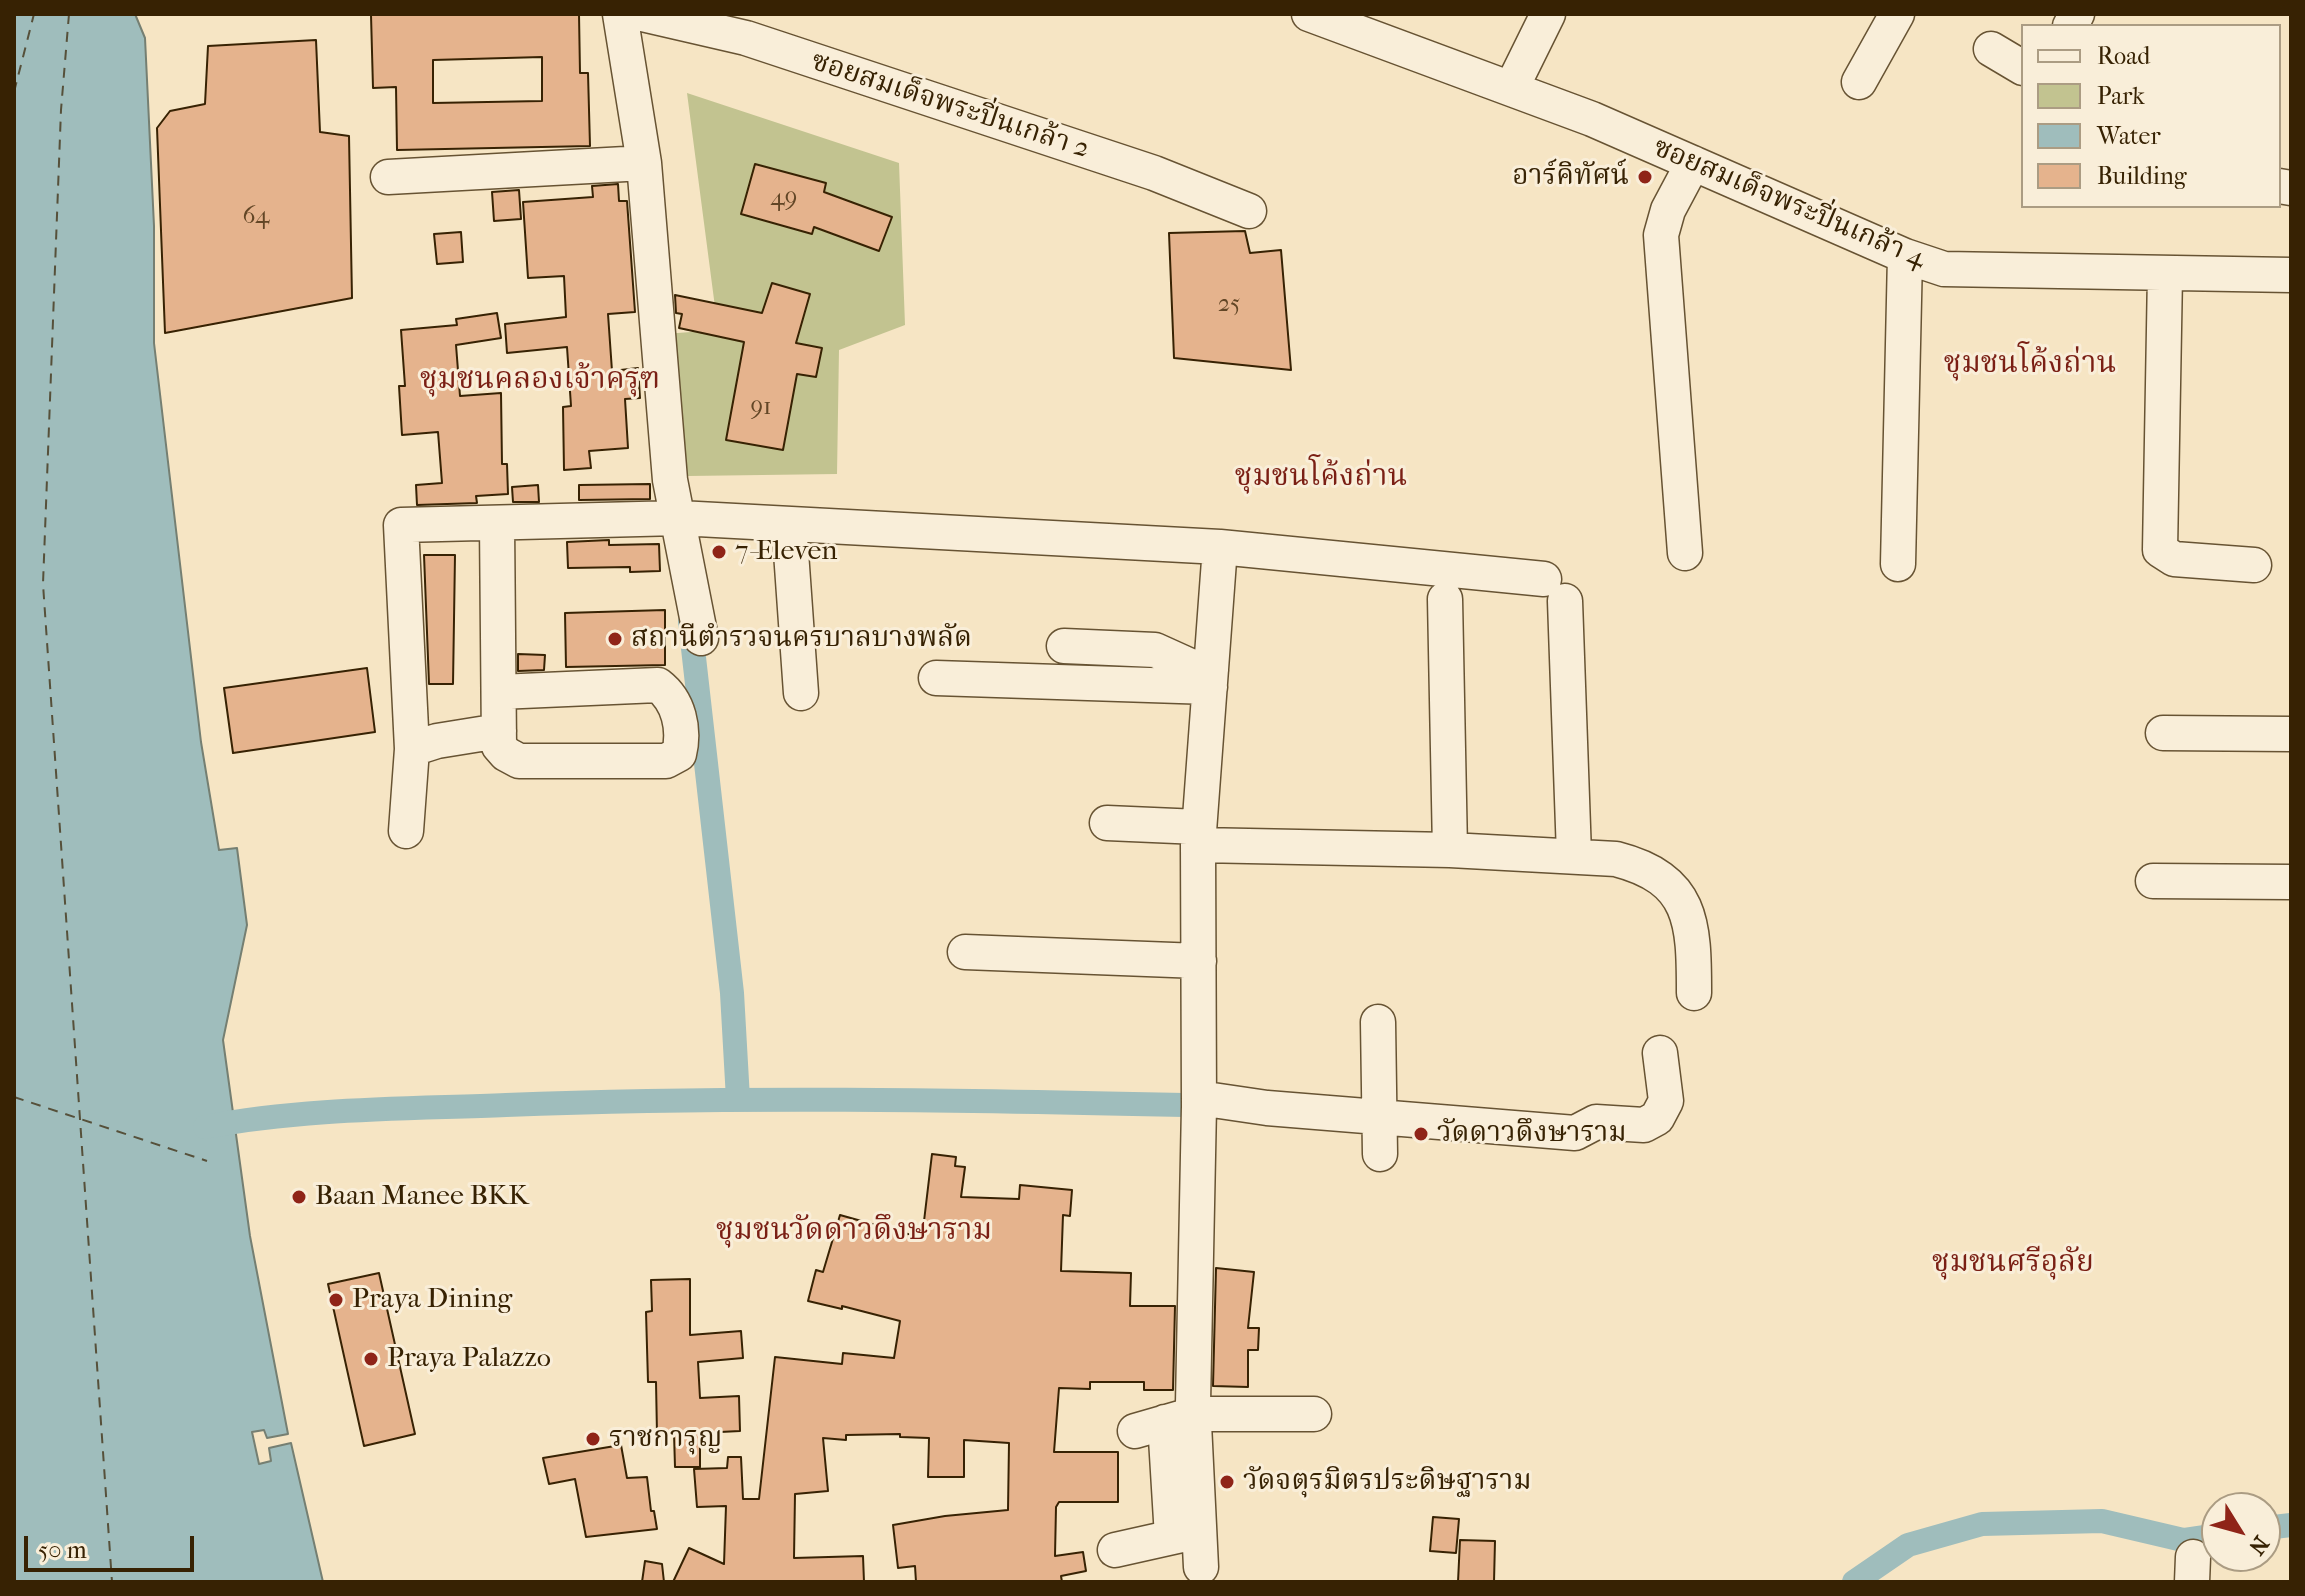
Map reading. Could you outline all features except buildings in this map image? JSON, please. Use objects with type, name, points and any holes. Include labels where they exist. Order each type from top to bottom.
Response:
[{"type":"street","points":[[620,14],[644,163],[670,480],[701,638]]},
{"type":"street","name":"ซอยสมเด็จพระปิ่นเกล้า 2","points":[[642,14],[747,26],[1154,173],[1249,211]]},
{"type":"street","name":"ซอยสมเด็จพระปิ่นเกล้า 4","points":[[1309,14],[1511,89],[1693,163],[1905,256],[1944,269],[1977,273],[2291,275]]},
{"type":"street","points":[[1511,89],[1548,14]]},
{"type":"street","points":[[1859,82],[1897,14]]},
{"type":"street","points":[[1991,49],[2021,67]]},
{"type":"street","points":[[388,177],[644,163]]},
{"type":"street","points":[[1685,553],[1661,235],[1668,210],[1693,163]]},
{"type":"street","points":[[1898,564],[1905,256]]},
{"type":"street","points":[[2165,274],[2160,550],[2174,559],[2254,565]]},
{"type":"street","points":[[406,831],[412,749],[401,525],[679,518],[1220,547],[1555,590],[1574,855]]},
{"type":"street","points":[[497,524],[499,746],[519,761],[666,761],[679,754],[683,737],[675,703],[658,685],[499,692]]},
{"type":"street","points":[[789,524],[801,693]]},
{"type":"street","points":[[1201,1567],[1186,1534],[1165,1422],[1199,1098],[1198,836],[1220,547]]},
{"type":"street","points":[[1445,599],[1450,850]]},
{"type":"street","points":[[1064,646],[1155,650],[1173,655],[1210,678]]},
{"type":"street","points":[[936,678],[1210,678]]},
{"type":"street","points":[[412,749],[437,741],[499,731]]},
{"type":"street","points":[[2163,733],[2291,734]]},
{"type":"street","points":[[1107,823],[1198,836],[1574,855],[1616,859],[1642,866],[1666,878],[1686,911],[1694,950],[1694,993]]},
{"type":"street","points":[[2153,881],[2291,882]]},
{"type":"street","points":[[965,952],[1199,961]]},
{"type":"street","points":[[1378,1022],[1382,1117],[1380,1154]]},
{"type":"street","points":[[1199,1098],[1267,1108],[1575,1133],[1596,1122],[1644,1125],[1663,1111],[1660,1053]]},
{"type":"street","points":[[1165,1422],[1314,1414]]},
{"type":"street","points":[[1115,1550],[1186,1534]]},
{"type":"green space","points":[[687,93],[899,163],[905,325],[839,350],[837,474],[688,476],[664,334],[718,330]]},
{"type":"water","points":[[14,14],[135,14],[145,38],[154,226],[154,343],[201,742],[219,850],[237,848],[247,925],[223,1040],[250,1236],[288,1434],[267,1438],[264,1430],[252,1432],[259,1464],[271,1461],[269,1448],[291,1443],[323,1582],[14,1582]]},
{"type":"waterway","points":[[690,622],[732,993],[738,1099]]},
{"type":"waterway","points":[[205,1127],[317,1113],[676,1100],[1185,1105]]},
{"type":"waterway","points":[[1854,1582],[1908,1545],[1982,1524],[2102,1521],[2183,1540],[2201,1537]]},
{"type":"waterway","points":[[2281,1526],[2291,1525]]},
{"type":"ferry route","points":[[14,92],[34,14]]},
{"type":"ferry route","points":[[69,14],[61,110],[43,584],[112,1582]]},
{"type":"ferry route","points":[[14,1097],[207,1161]]},
{"type":"place","name":"อาร์คิทัศน์","points":[[1645,177]]},
{"type":"place","name":"7-Eleven","points":[[719,552]]},
{"type":"place","name":"สถานีตำรวจนครบาลบางพลัด","points":[[615,639]]},
{"type":"place","name":"วัดดาวดึงษาราม","points":[[1421,1134]]},
{"type":"place","name":"Baan Manee BKK","points":[[299,1197]]},
{"type":"place","name":"Praya Dining","points":[[336,1300]]},
{"type":"place","name":"Praya Palazzo","points":[[371,1359]]},
{"type":"place","name":"ราชการุญ","points":[[593,1439]]},
{"type":"place","name":"วัดจตุรมิตรประดิษฐาราม","points":[[1227,1482]]},
{"type":"district","name":"ชุมชนโค้งถ่าน","points":[[2030,365]]},
{"type":"district","name":"ชุมชนคลองเจ้าครุฑ","points":[[540,381]]},
{"type":"district","name":"ชุมชนโค้งถ่าน","points":[[1321,478]]},
{"type":"district","name":"ชุมชนวัดดาวดึงษาราม","points":[[854,1232]]},
{"type":"district","name":"ชุมชนศรีอุลัย","points":[[2013,1264]]}]
